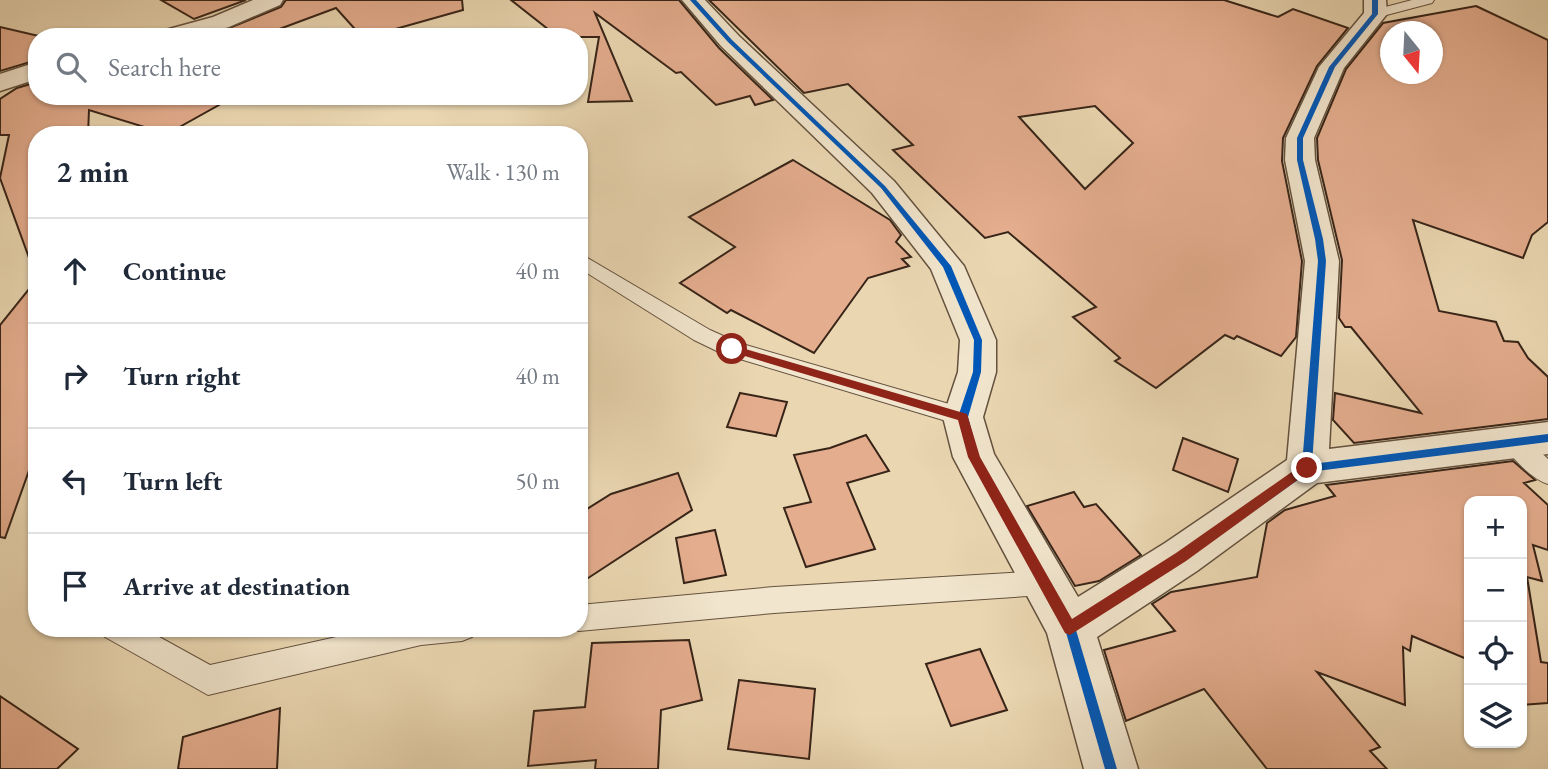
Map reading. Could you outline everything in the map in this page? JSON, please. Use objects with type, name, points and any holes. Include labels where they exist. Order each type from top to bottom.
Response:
[{"type":"street","points":[[199,28],[221,22],[272,0]]},
{"type":"street","points":[[693,0],[730,41],[883,187],[947,266],[978,340],[977,372],[963,417],[974,457],[1070,628],[1111,769]]},
{"type":"street","points":[[1307,468],[1322,261],[1300,160],[1300,138],[1332,67],[1375,7]]},
{"type":"street","points":[[0,83],[28,73]]},
{"type":"street","points":[[1070,628],[1181,557],[1307,468],[1532,441]]},
{"type":"lane","points":[[1375,7],[1427,0]]},
{"type":"lane","points":[[588,265],[702,335],[732,349],[963,417]]},
{"type":"lane","points":[[1532,441],[1548,474]]},
{"type":"lane","points":[[588,617],[774,600],[1044,583]]},
{"type":"lane","points":[[131,637],[208,680],[399,637]]},
{"type":"building","points":[[161,0],[246,0],[194,19]]},
{"type":"building","points":[[286,0],[462,0],[463,10],[399,28],[354,28],[336,8],[282,28],[229,28],[281,7]]},
{"type":"building","points":[[511,0],[679,0],[719,48],[773,100],[755,105],[750,96],[716,105],[681,72],[676,73],[595,13],[632,101],[588,102],[599,37],[588,37],[588,28],[547,28]]},
{"type":"building","points":[[709,0],[1224,0],[1278,17],[1293,9],[1348,28],[1317,66],[1283,138],[1282,161],[1302,261],[1296,337],[1281,356],[1237,336],[1234,339],[1225,335],[1156,388],[1115,361],[1120,358],[1073,317],[1096,307],[1008,232],[985,238],[893,150],[913,145],[848,84],[804,93]],"holes":[[[1095,106],[1133,143],[1085,189],[1019,117]]]},
{"type":"building","points":[[1476,6],[1548,40],[1548,222],[1532,235],[1523,258],[1413,220],[1439,311],[1496,322],[1504,341],[1518,342],[1528,358],[1548,377],[1548,419],[1354,443],[1333,420],[1335,393],[1421,413],[1351,327],[1345,327],[1339,318],[1342,260],[1318,160],[1317,138],[1346,69],[1380,27],[1380,84],[1443,84],[1443,21],[1394,21]]},
{"type":"building","points":[[0,27],[28,34],[28,63],[0,71]]},
{"type":"building","points":[[28,85],[28,105],[219,105],[181,126],[141,126],[89,110],[88,126],[28,126],[28,255],[0,178],[9,135],[0,135],[0,99]]},
{"type":"building","points":[[793,160],[890,220],[901,235],[896,242],[911,257],[902,259],[909,266],[868,278],[814,353],[731,310],[727,313],[680,283],[735,247],[689,217]]},
{"type":"building","points":[[28,290],[28,473],[5,538],[0,537],[0,325]]},
{"type":"building","points":[[740,393],[787,402],[776,436],[727,427]]},
{"type":"building","points":[[866,435],[889,471],[847,483],[875,549],[806,567],[784,508],[811,502],[794,455],[830,448]]},
{"type":"building","points":[[1183,438],[1238,459],[1228,492],[1173,470]]},
{"type":"building","points":[[1513,461],[1535,480],[1524,483],[1548,505],[1548,550],[1533,545],[1542,581],[1527,577],[1527,496],[1464,496],[1464,658],[1412,636],[1410,651],[1403,647],[1405,705],[1317,672],[1380,747],[1370,751],[1387,769],[1267,769],[1204,689],[1126,721],[1104,650],[1175,631],[1152,604],[1171,592],[1257,577],[1267,523],[1285,510],[1335,496],[1326,485]]},
{"type":"building","points":[[678,473],[692,510],[588,578],[588,508],[611,494]]},
{"type":"building","points":[[1074,492],[1084,507],[1096,504],[1141,555],[1099,581],[1075,586],[1027,506]]},
{"type":"building","points":[[715,530],[726,575],[684,583],[676,538]]},
{"type":"building","points":[[1527,577],[1541,662],[1548,663],[1548,703],[1527,705]]},
{"type":"building","points":[[689,640],[702,700],[661,710],[658,769],[595,769],[596,760],[528,766],[534,711],[585,707],[592,643]]},
{"type":"building","points":[[980,649],[1007,710],[951,726],[926,664]]},
{"type":"building","points":[[739,680],[815,689],[809,759],[728,749]]},
{"type":"building","points":[[0,696],[78,749],[57,769],[0,769]]},
{"type":"building","points":[[280,708],[277,769],[178,769],[183,737]]},
{"type":"cycle path","points":[[693,0],[730,41],[883,187],[947,266],[978,340],[977,372],[963,417],[974,457],[1070,628],[1111,769]]},
{"type":"cycle path","points":[[1307,468],[1322,261],[1300,160],[1300,138],[1332,67],[1375,14],[1375,0]]},
{"type":"cycle path","points":[[1070,628],[1181,557],[1307,468],[1548,438]]},
{"type":"route","points":[[732,349],[963,417],[974,457],[1070,628],[1181,557],[1307,468]]}]
